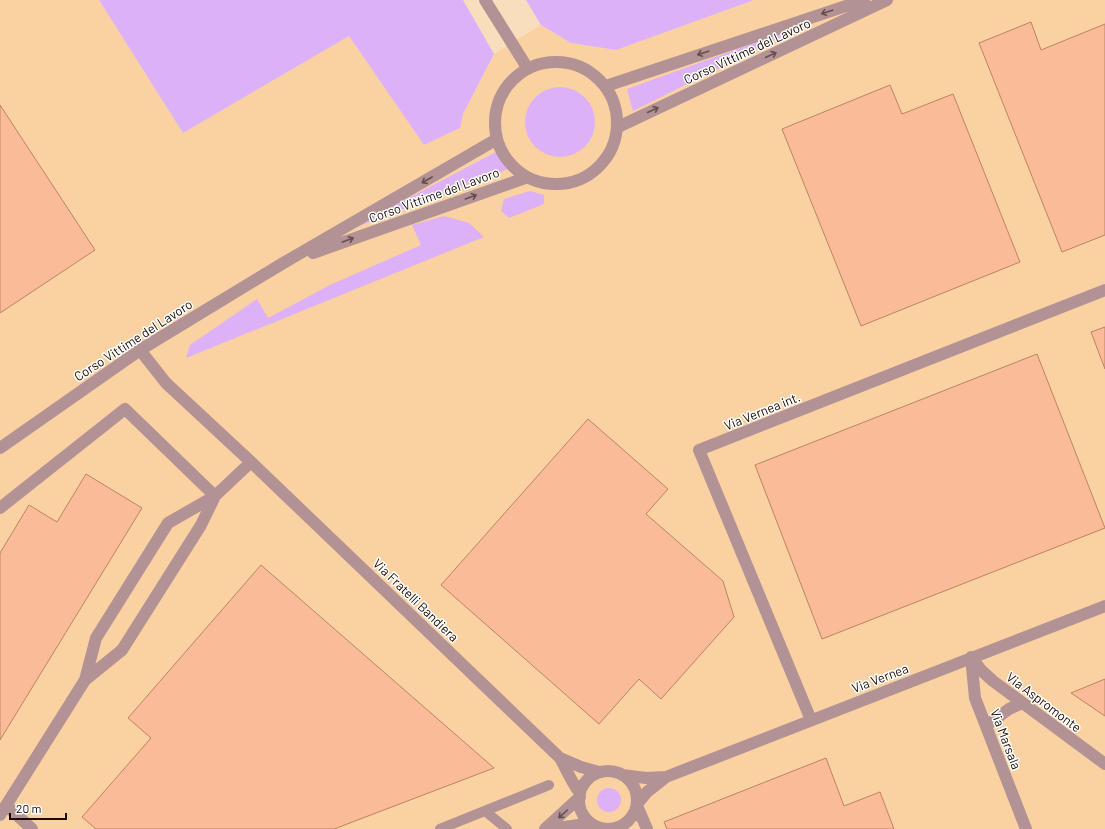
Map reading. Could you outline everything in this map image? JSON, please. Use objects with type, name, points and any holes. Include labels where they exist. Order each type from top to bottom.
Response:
[{"type":"street","points":[[485,0],[528,69]]},
{"type":"street","name":"Corso Vittime del Lavoro","points":[[606,86],[864,0]]},
{"type":"street","name":"Corso Vittime del Lavoro","points":[[618,127],[887,0]]},
{"type":"street","points":[[549,62],[570,63],[590,72],[606,86],[616,106],[618,127],[610,153],[599,168],[581,179],[570,183],[549,184],[524,178],[506,158],[497,139],[495,120],[500,100],[511,82],[528,69],[549,62]]},
{"type":"street","name":"Corso Vittime del Lavoro","points":[[0,448],[140,350],[285,262],[497,139]]},
{"type":"street","name":"Corso Vittime del Lavoro","points":[[285,262],[524,178]]},
{"type":"street","name":"Via Vernea int.","points":[[811,720],[699,450],[1105,290]]},
{"type":"street","name":"Via Fratelli Bandiera","points":[[140,350],[166,383],[251,462],[560,758]]},
{"type":"street","points":[[0,508],[125,409],[215,496]]},
{"type":"street","points":[[32,829],[3,810],[85,680],[96,638],[168,524],[215,496],[251,462]]},
{"type":"street","points":[[85,680],[122,650],[201,525],[215,496]]},
{"type":"street","name":"Via Vernea","points":[[666,776],[1105,606]]},
{"type":"street","name":"Via Aspromonte","points":[[971,657],[981,670],[1022,703],[1105,764]]},
{"type":"street","name":"Via Marsala","points":[[971,657],[974,698],[1026,829]]},
{"type":"street","points":[[986,726],[1009,708],[1022,703]]},
{"type":"street","points":[[560,758],[599,772]]},
{"type":"street","points":[[560,758],[569,772],[573,785],[580,795]]},
{"type":"street","points":[[609,770],[618,772],[622,775],[627,777],[633,784],[637,793],[635,812],[625,827],[603,829],[598,827],[587,820],[582,812],[579,802],[584,784],[591,776],[599,772],[609,770]]},
{"type":"street","points":[[622,775],[646,778],[666,776]]},
{"type":"street","points":[[637,804],[647,792],[666,776]]},
{"type":"street","points":[[545,829],[580,795]]},
{"type":"street","points":[[637,804],[646,829]]},
{"type":"street","points":[[550,829],[580,825],[598,827]]},
{"type":"lane","points":[[440,829],[549,785]]},
{"type":"lane","points":[[485,811],[507,829]]},
{"type":"shaded area","points":[[0,0],[99,0],[183,133],[349,36],[424,145],[460,128],[463,114],[494,54],[541,25],[571,43],[615,50],[754,0],[1105,0],[1105,829],[0,829]]},
{"type":"shaded area","points":[[99,0],[463,0],[494,54],[463,114],[460,128],[424,145],[349,36],[183,133]]},
{"type":"shaded area","points":[[526,0],[754,0],[616,50],[571,43],[541,25]]},
{"type":"shaded area","points":[[807,24],[633,111],[627,89]]},
{"type":"shaded area","points":[[553,87],[567,87],[580,93],[589,102],[593,108],[595,122],[593,136],[585,147],[574,155],[567,157],[553,157],[546,155],[535,147],[527,136],[525,129],[525,115],[527,108],[535,97],[546,89]]},
{"type":"shaded area","points":[[496,152],[508,169],[346,231]]},
{"type":"shaded area","points":[[530,191],[544,195],[544,204],[509,218],[501,211],[504,199]]},
{"type":"shaded area","points":[[444,216],[469,223],[484,237],[186,358],[190,345],[257,299],[268,318],[330,285],[421,245],[412,225]]},
{"type":"shaded area","points":[[609,788],[617,792],[621,800],[617,808],[609,812],[601,808],[597,800],[601,792]]},
{"type":"building","points":[[1031,22],[1041,50],[1105,24],[1105,235],[1062,252],[979,43]]},
{"type":"building","points":[[890,85],[902,114],[953,94],[1020,262],[861,326],[782,129]]},
{"type":"building","points":[[0,105],[95,250],[0,313]]},
{"type":"building","points":[[1105,327],[1105,369],[1091,332]]},
{"type":"building","points":[[1037,354],[1105,528],[822,639],[755,465]]},
{"type":"building","points":[[588,419],[668,489],[646,514],[723,581],[734,617],[661,699],[639,679],[599,724],[441,585]]},
{"type":"building","points":[[86,474],[142,508],[0,740],[0,553],[29,505],[57,522]]},
{"type":"building","points":[[261,565],[494,768],[334,829],[96,829],[82,817],[151,738],[128,718]]},
{"type":"building","points":[[1105,679],[1105,716],[1071,693]]},
{"type":"building","points":[[826,758],[844,806],[880,792],[894,829],[667,829],[664,822]]}]
